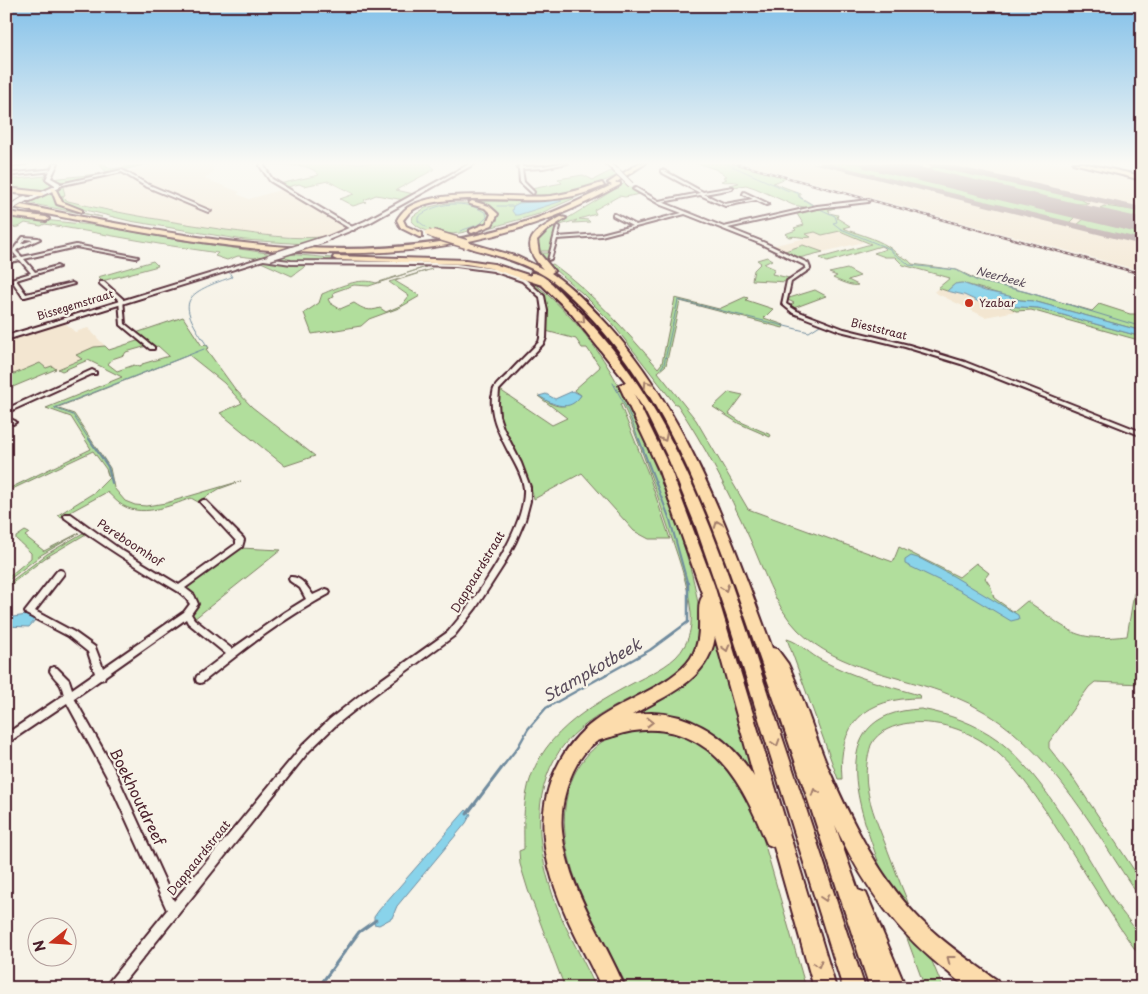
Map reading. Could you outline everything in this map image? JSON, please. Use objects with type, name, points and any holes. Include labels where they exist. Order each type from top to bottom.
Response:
[{"type":"highway","points":[[74,209],[176,237],[241,248],[329,257],[476,262],[515,271],[551,289]]},
{"type":"highway","points":[[411,209],[404,213],[400,220],[403,227],[417,238],[456,246],[512,264],[532,274],[551,289],[573,310],[609,353],[649,409],[674,458],[702,524],[738,626],[854,988]]},
{"type":"highway","points":[[418,209],[407,218],[411,226],[428,234],[519,261],[539,270],[559,283]]},
{"type":"highway","points":[[7,210],[207,238],[290,246],[353,246],[478,230],[490,224],[495,214],[490,209]]},
{"type":"highway","points":[[417,238],[473,234],[530,219],[554,209]]},
{"type":"highway","points":[[176,237],[236,245],[301,250],[357,250],[423,245],[482,235],[529,223],[565,209]]},
{"type":"highway","points":[[576,209],[545,228],[533,241],[532,246],[535,256],[559,283],[598,320],[625,351],[675,430],[696,472],[763,643],[881,988]]},
{"type":"highway","points":[[7,210],[18,216],[134,227]]},
{"type":"highway","points":[[609,353],[664,468],[707,585],[825,988]]},
{"type":"highway","points":[[614,988],[563,881],[555,854],[552,804],[567,762],[587,738],[613,717],[665,689],[697,663],[709,632],[707,585]]},
{"type":"highway","points":[[763,643],[782,668],[838,813],[866,865],[902,915],[928,942],[989,988]]},
{"type":"highway","points":[[587,738],[622,725],[649,720],[676,724],[699,734],[722,750],[741,771],[759,801],[802,906]]},
{"type":"highway","points":[[825,822],[838,843],[895,988]]},
{"type":"street","points":[[320,209],[353,229]]},
{"type":"street","points":[[122,303],[326,239],[353,229],[389,209]]},
{"type":"street","name":"Bieststraat","points":[[677,209],[786,253],[808,266],[789,281],[784,304],[794,312],[834,327],[915,348],[963,364],[1142,434]]},
{"type":"street","points":[[725,228],[811,209]]},
{"type":"street","points":[[555,238],[596,236],[686,213]]},
{"type":"street","points":[[614,215],[636,226]]},
{"type":"street","points":[[549,259],[558,227]]},
{"type":"street","points":[[16,248],[38,239],[24,238],[16,248],[14,251],[34,274]]},
{"type":"street","points":[[6,262],[76,246],[136,257]]},
{"type":"street","name":"Dappaardstraat","points":[[111,988],[306,748],[339,716],[451,634],[462,623],[513,540],[528,501],[528,489],[524,476],[502,433],[494,398],[496,390],[538,348],[543,338],[544,301],[541,294],[534,287],[503,272],[462,265],[318,264],[267,258]]},
{"type":"street","points":[[57,267],[13,279],[25,296],[72,284]]},
{"type":"street","name":"Bissegemstraat","points":[[102,283],[122,303],[123,324],[152,348]]},
{"type":"street","name":"Bissegemstraat","points":[[6,338],[122,303]]},
{"type":"street","points":[[6,411],[92,372],[94,373]]},
{"type":"street","points":[[179,589],[239,545],[240,540],[203,502]]},
{"type":"street","name":"Pereboomhof","points":[[68,516],[118,552],[179,589],[193,600],[193,608],[187,614]]},
{"type":"street","points":[[60,573],[29,612],[71,634],[92,650],[101,676]]},
{"type":"street","points":[[293,579],[303,586],[311,600]]},
{"type":"street","points":[[200,679],[288,614],[326,592]]},
{"type":"street","points":[[6,740],[101,676],[187,614],[191,621],[232,654]]},
{"type":"street","name":"Boekhoutdreef","points":[[54,671],[66,683],[69,698],[110,772],[174,911]]},
{"type":"shaded area","points":[[108,209],[210,210],[208,209],[317,209],[348,228],[328,236],[316,238],[264,235],[159,220]]},
{"type":"shaded area","points":[[914,209],[1142,209],[1142,271]]},
{"type":"shaded area","points":[[840,231],[864,242],[823,252],[803,245],[785,251],[771,246],[810,237],[805,234],[815,232],[822,235]]},
{"type":"shaded area","name":"Yzabar","points":[[938,288],[964,295],[986,305],[1008,306],[1016,311],[985,317],[934,292]]},
{"type":"shaded area","points":[[64,322],[75,332],[88,328],[105,346],[94,347],[77,355],[82,359],[57,369],[52,366],[46,368],[40,363],[14,374],[9,371],[6,373],[6,340]]},
{"type":"green space","points":[[61,209],[70,209],[102,217]]},
{"type":"green space","points":[[83,209],[105,209],[186,224],[264,235],[302,238],[328,236],[305,244],[244,240],[130,221]]},
{"type":"green space","points":[[423,209],[486,209],[491,215],[477,228],[453,234],[429,232],[412,221],[413,216]]},
{"type":"green space","points":[[495,209],[549,209],[482,230],[497,221],[499,214]]},
{"type":"green space","points":[[582,209],[595,209],[596,214],[579,219],[590,222],[573,223],[577,220],[557,226],[550,251],[541,251],[542,253],[549,253],[549,260],[545,262],[536,246],[542,234]]},
{"type":"green space","points":[[813,209],[830,209],[828,210],[830,211],[829,213],[838,215],[837,218],[850,226],[843,228],[871,238],[891,248],[912,264],[957,270],[982,282],[1005,286],[1092,311],[1099,304],[1130,314],[1142,314],[1142,331],[962,283],[955,284],[947,291],[938,288],[950,278],[903,265],[895,257],[885,257],[874,253],[886,249],[881,246],[827,262],[820,258],[871,244],[840,231],[822,235],[815,232],[806,234],[811,237],[789,237],[785,234],[796,230],[794,228],[804,225],[797,214]]},
{"type":"green space","points":[[1009,209],[1053,209],[1076,216],[1069,223]]},
{"type":"green space","points":[[1102,209],[1142,211],[1142,221],[1110,214]]},
{"type":"green space","points":[[16,217],[100,226],[274,254],[237,265],[256,258],[238,256],[227,260],[215,256],[218,253],[45,224],[41,226],[25,223],[19,227],[6,228],[6,218]]},
{"type":"green space","points":[[1088,218],[1142,230],[1142,241],[1077,225]]},
{"type":"green space","points":[[803,245],[823,252],[799,258],[785,251]]},
{"type":"green space","points":[[288,254],[355,260],[415,261],[413,263],[320,263],[272,259]]},
{"type":"green space","points":[[767,257],[772,260],[764,264],[775,269],[772,274],[789,278],[787,282],[752,280],[754,270],[761,263],[757,260]]},
{"type":"green space","points":[[153,261],[158,266],[102,281],[98,277]]},
{"type":"green space","points":[[261,262],[307,265],[292,276]]},
{"type":"green space","points":[[553,264],[596,300],[658,368],[662,363],[675,298],[719,309],[745,297],[748,298],[746,300],[773,309],[764,318],[784,325],[783,328],[680,301],[666,365],[658,372],[696,420],[748,509],[893,562],[899,547],[959,577],[976,563],[989,573],[985,578],[991,587],[994,598],[1014,612],[1027,601],[1064,627],[1090,637],[1127,636],[1134,593],[1142,596],[1142,684],[1095,682],[1089,687],[1049,742],[1049,748],[1075,781],[1142,882],[1142,901],[1083,812],[1062,784],[1039,757],[1014,733],[985,712],[953,696],[832,655],[814,644],[798,630],[782,610],[707,452],[677,404],[675,404],[611,322],[582,293],[549,265]]},
{"type":"green space","points":[[426,267],[369,286],[354,285],[334,292],[334,297],[328,299],[330,303],[340,309],[354,303],[366,309],[380,308],[386,312],[402,305],[409,296],[389,282],[432,269],[395,281],[420,296],[399,308],[369,319],[361,326],[312,334],[304,313],[319,303],[322,294],[356,282],[369,281],[376,283]]},
{"type":"green space","points":[[847,269],[860,276],[848,280],[858,285],[842,282],[833,278],[837,276],[829,273]]},
{"type":"green space","points":[[534,283],[586,335],[603,359],[623,394],[672,510],[686,553],[696,593],[700,626],[696,648],[682,667],[662,682],[595,718],[579,729],[560,750],[550,768],[544,787],[540,806],[540,826],[545,866],[560,915],[596,988],[565,988],[528,890],[520,864],[519,851],[524,849],[526,796],[532,775],[541,756],[567,726],[600,702],[657,670],[676,657],[688,638],[691,612],[678,556],[646,463],[622,403],[620,404],[648,473],[670,539],[649,539],[634,531],[582,473],[534,499],[524,472],[503,430],[497,403],[500,390],[552,425],[567,418],[538,396],[560,406],[572,403],[581,395],[574,390],[600,367],[587,348],[582,348],[576,339],[546,331],[545,301],[539,290],[532,284]]},
{"type":"green space","points":[[815,290],[826,296],[791,309],[789,306],[794,303],[786,299]]},
{"type":"green space","points":[[1008,306],[1038,308],[1142,337],[1142,341],[1031,310],[1016,311]]},
{"type":"green space","points":[[183,317],[202,346],[207,345],[209,348],[206,349],[235,389],[252,407],[315,456],[285,466],[220,413],[242,403],[224,383],[189,355],[56,408],[74,414],[110,468],[114,488],[125,501],[135,505],[146,506],[166,503],[241,481],[219,489],[198,502],[191,498],[155,510],[145,511],[127,508],[107,492],[61,517],[58,515],[95,492],[109,478],[106,469],[93,451],[6,492],[6,490],[91,449],[71,417],[46,408],[122,377],[88,360],[62,371],[58,369],[82,359],[76,355],[94,347],[105,346],[109,350],[140,340],[147,346],[126,352],[124,355],[112,359],[108,364],[117,371],[134,365],[139,367],[142,364],[169,356],[158,346],[154,347],[136,333]]},
{"type":"green space","points":[[40,363],[46,368],[52,366],[56,369],[8,389],[6,388],[6,373],[9,371],[14,374]]},
{"type":"green space","points":[[729,392],[743,395],[729,414],[741,422],[771,435],[770,437],[738,423],[713,407]]},
{"type":"green space","points":[[25,531],[29,533],[25,536],[44,551],[79,533],[41,555],[6,582],[6,579],[31,558],[31,553],[16,539]]},
{"type":"green space","points":[[83,533],[86,534],[45,558],[6,588],[6,585],[47,554]]},
{"type":"green space","points":[[240,548],[281,550],[194,619],[192,614],[198,600],[186,590],[187,588]]},
{"type":"green space","points":[[713,631],[756,783],[722,743],[623,720],[671,690]]},
{"type":"green space","points":[[787,639],[797,643],[834,667],[870,681],[919,695],[920,698],[901,699],[884,703],[870,709],[859,718],[850,729],[844,743],[842,779],[838,779]]},
{"type":"green space","points":[[921,709],[961,720],[989,734],[998,740],[1032,774],[1048,794],[1115,902],[1139,935],[1142,942],[1142,959],[1109,911],[1038,799],[1008,762],[979,739],[957,729],[933,723],[909,723],[898,725],[882,732],[874,740],[867,760],[866,781],[870,802],[879,827],[943,988],[925,988],[867,829],[859,801],[856,774],[858,749],[868,729],[888,715]]},
{"type":"green space","points":[[665,729],[703,743],[731,769],[756,814],[806,988],[628,988],[602,939],[577,884],[569,857],[565,829],[566,801],[578,767],[589,753],[603,741],[627,730]]},
{"type":"water","points":[[512,209],[536,209],[518,215],[515,215]]},
{"type":"water","points":[[962,283],[985,291],[1020,300],[1033,301],[1142,331],[1142,337],[1038,308],[986,305],[964,295],[947,291],[955,284]]},
{"type":"water","points":[[573,391],[581,395],[577,401],[567,406],[561,406],[539,396],[546,394],[555,399]]},
{"type":"water","points":[[911,556],[921,559],[953,576],[1018,615],[1019,619],[1011,621],[961,591],[905,564],[905,560]]},
{"type":"water","points":[[27,615],[36,619],[29,627],[6,626],[6,618]]},
{"type":"water","points":[[466,810],[471,814],[466,823],[397,906],[392,918],[379,925],[374,924],[374,917],[379,910]]},
{"type":"waterway","points":[[426,227],[418,221],[418,217],[431,209]]},
{"type":"waterway","points":[[460,231],[480,224],[487,217],[486,213],[479,209]]},
{"type":"waterway","name":"Neerbeek","points":[[821,209],[835,216],[837,222],[833,223],[841,229],[890,249],[909,265],[956,270],[977,281],[1027,292],[1142,327]]},
{"type":"waterway","points":[[208,347],[192,320],[188,310],[189,302],[193,295],[202,289],[232,277],[229,272]]},
{"type":"waterway","name":"Stampkotbeek","points":[[661,368],[664,364],[678,300],[809,332],[820,325]]},
{"type":"waterway","points":[[90,441],[73,415],[54,408],[204,349]]},
{"type":"waterway","name":"Stampkotbeek","points":[[613,383],[628,411],[639,441]]},
{"type":"waterway","points":[[89,439],[108,467],[112,483]]},
{"type":"waterway","name":"Stampkotbeek","points":[[639,439],[670,520],[688,585]]},
{"type":"waterway","name":"Stampkotbeek","points":[[503,766],[518,747],[528,729],[546,708],[650,650],[688,622],[688,585]]},
{"type":"waterway","name":"Stampkotbeek","points":[[467,814],[504,765]]},
{"type":"waterway","name":"Stampkotbeek","points":[[318,988],[359,932],[376,920]]},
{"type":"taxiway","points":[[1007,209],[1142,242]]},
{"type":"runway","points":[[1071,209],[1142,226]]},
{"type":"railway","points":[[905,209],[1142,274]]},
{"type":"place","name":"Yzabar","points":[[969,303]]}]
